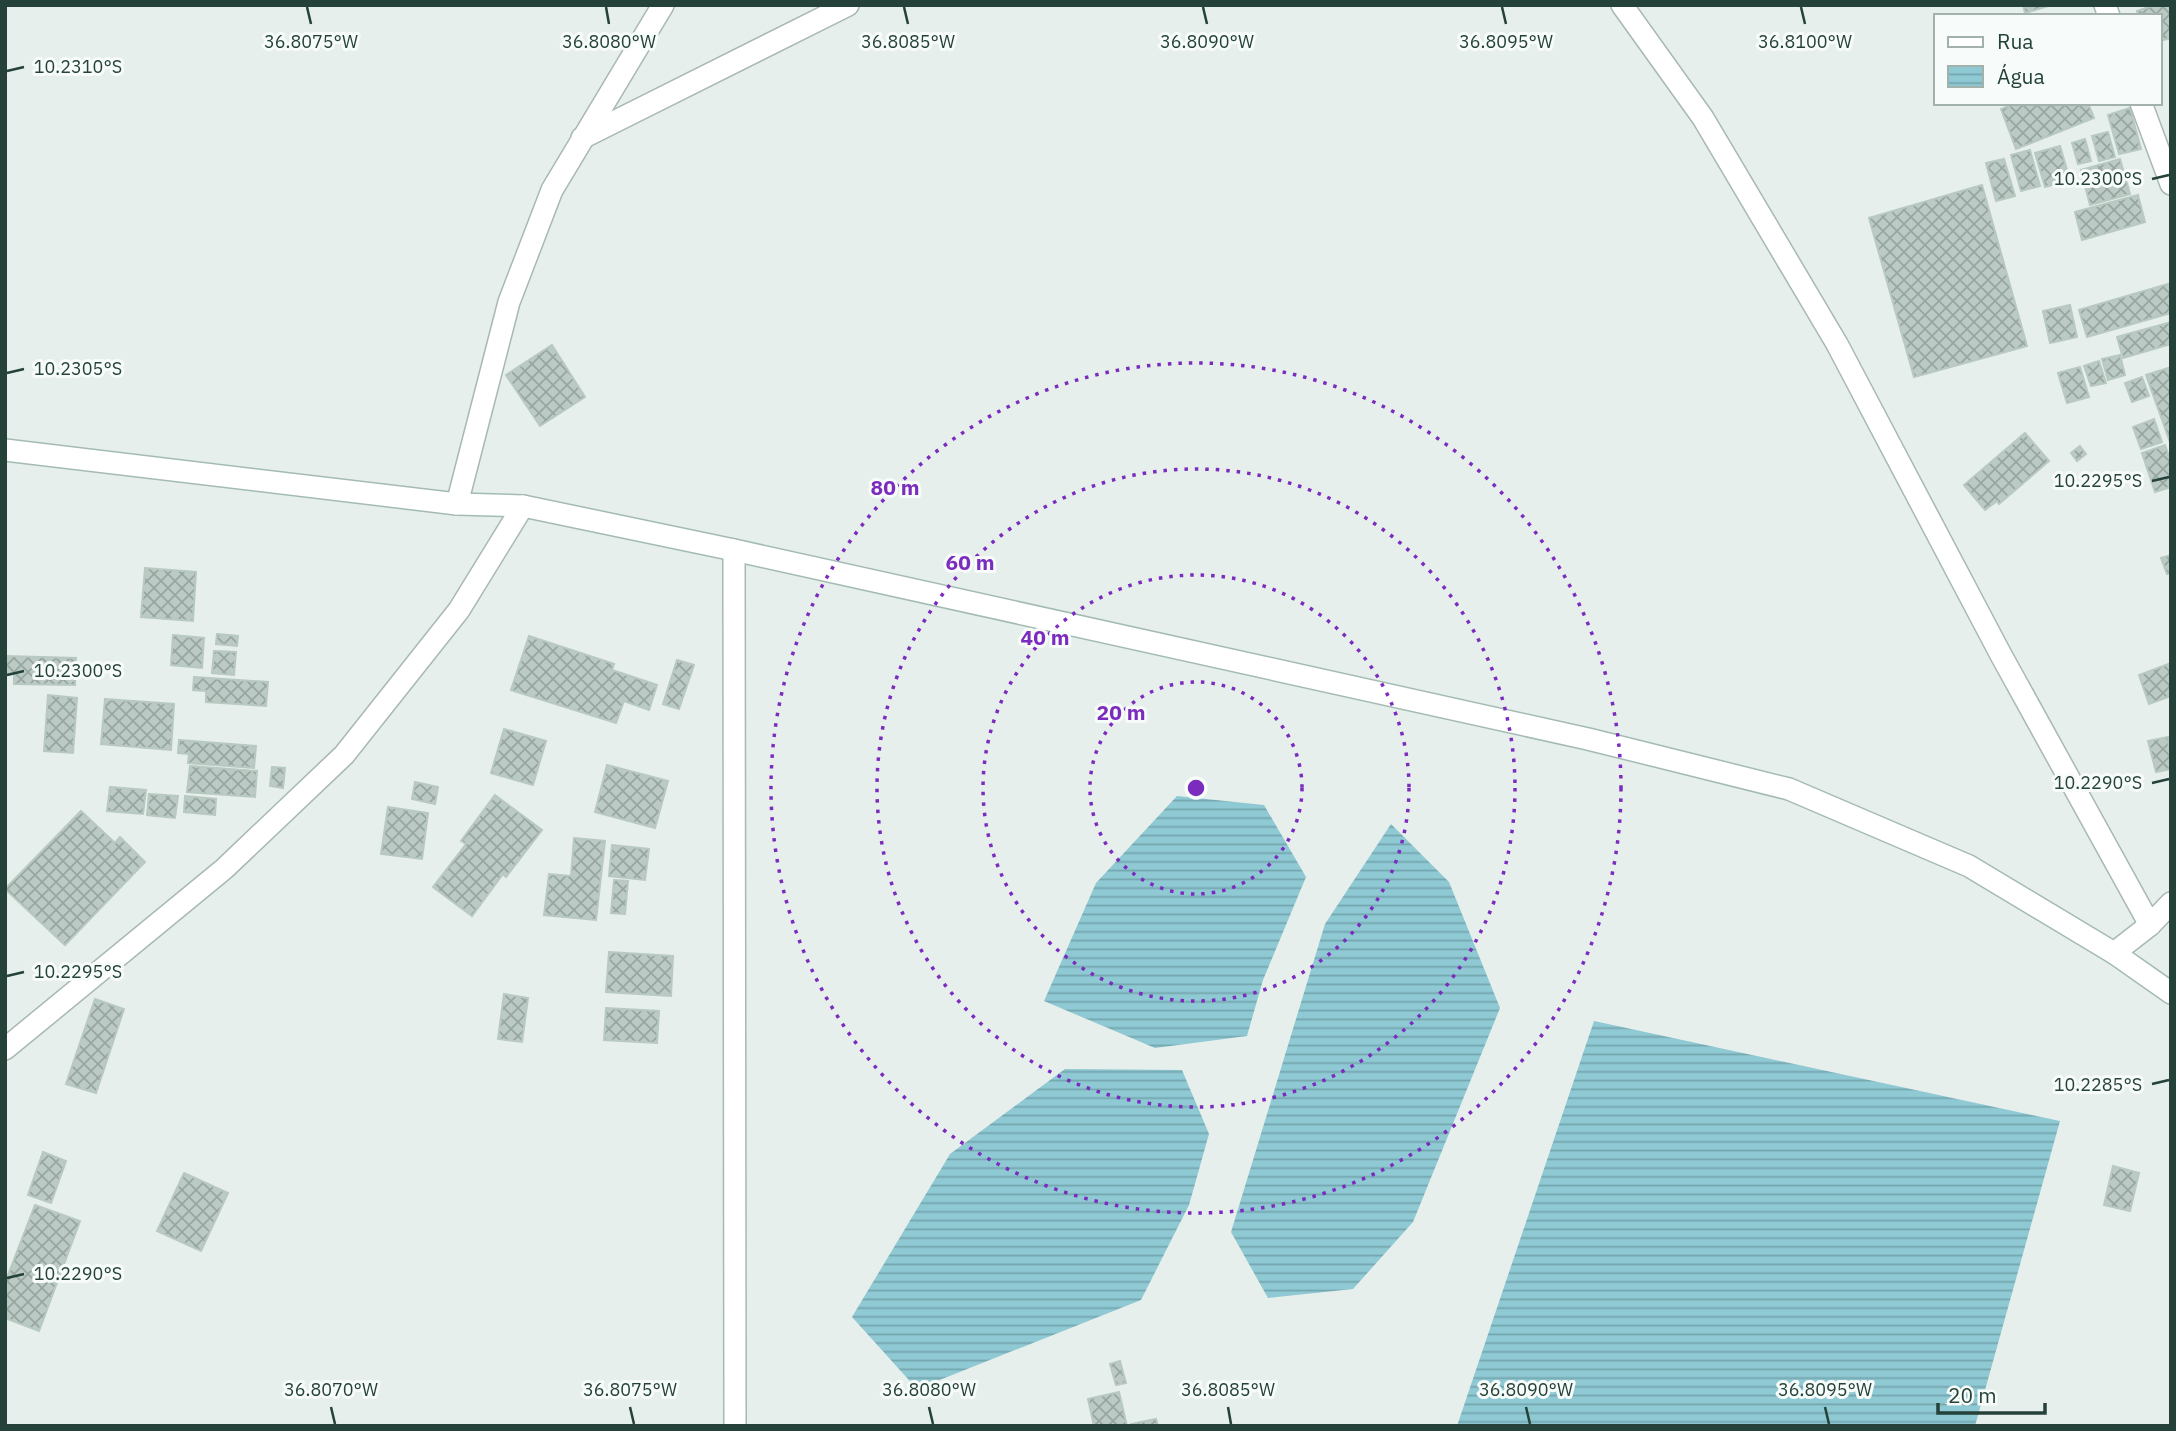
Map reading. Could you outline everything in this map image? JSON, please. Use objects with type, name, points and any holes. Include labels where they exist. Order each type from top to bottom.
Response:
[{"type":"street","points":[[457,504],[509,302],[552,190],[663,5]]},
{"type":"street","points":[[582,138],[848,5]]},
{"type":"street","points":[[1622,5],[1703,118],[1838,344],[2001,655],[2150,925]]},
{"type":"street","points":[[2142,105],[2171,184]]},
{"type":"street","points":[[5,450],[457,504],[523,506],[734,550],[1588,739],[1789,789],[1969,866],[2114,953],[2171,993]]},
{"type":"street","points":[[7,1052],[224,869],[344,755],[459,610],[523,506]]},
{"type":"street","points":[[734,550],[735,1426]]},
{"type":"street","points":[[2114,953],[2150,925],[2171,903]]},
{"type":"water","points":[[1177,796],[1264,805],[1306,877],[1263,980],[1247,1036],[1155,1048],[1044,1001],[1096,883]]},
{"type":"water","points":[[1391,824],[1449,882],[1500,1008],[1413,1222],[1353,1289],[1268,1298],[1231,1232],[1325,924]]},
{"type":"water","points":[[1594,1021],[2060,1121],[1975,1426],[1457,1426]]},
{"type":"water","points":[[1065,1069],[1182,1070],[1209,1134],[1189,1205],[1141,1300],[917,1389],[852,1317],[950,1154]]},
{"type":"building","points":[[2023,5],[2051,5],[2025,13]]},
{"type":"building","points":[[2155,5],[2171,5],[2171,38],[2162,40],[2162,14],[2138,14],[2137,11]]},
{"type":"building","points":[[2011,105],[2089,105],[2094,118],[2016,149],[2001,109]]},
{"type":"building","points":[[2130,108],[2141,149],[2119,154],[2108,115]]},
{"type":"building","points":[[2108,132],[2115,157],[2099,161],[2092,136]]},
{"type":"building","points":[[2085,139],[2091,161],[2078,164],[2072,143]]},
{"type":"building","points":[[2060,146],[2070,180],[2045,187],[2035,153]]},
{"type":"building","points":[[2030,150],[2040,186],[2021,191],[2011,155]]},
{"type":"building","points":[[2004,159],[2015,196],[1996,201],[1986,163]]},
{"type":"building","points":[[2120,159],[2130,194],[2090,205],[2081,170]]},
{"type":"building","points":[[1982,185],[2027,346],[1914,377],[1869,218]]},
{"type":"building","points":[[2138,195],[2145,222],[2082,240],[2075,212]]},
{"type":"building","points":[[2171,283],[2171,313],[2087,337],[2079,310]]},
{"type":"building","points":[[2070,305],[2077,337],[2050,343],[2043,311]]},
{"type":"building","points":[[2171,322],[2171,344],[2123,358],[2117,337]]},
{"type":"building","points":[[552,345],[585,397],[540,426],[506,375]]},
{"type":"building","points":[[2120,355],[2125,375],[2108,380],[2102,359]]},
{"type":"building","points":[[2099,361],[2106,383],[2091,386],[2084,366]]},
{"type":"building","points":[[2080,367],[2089,397],[2067,403],[2058,373]]},
{"type":"building","points":[[2171,367],[2171,445],[2146,375]]},
{"type":"building","points":[[2142,377],[2149,396],[2132,402],[2125,383]]},
{"type":"building","points":[[2154,419],[2162,442],[2141,449],[2133,427]]},
{"type":"building","points":[[2025,433],[2049,461],[1999,504],[1997,501],[1985,510],[1964,485]]},
{"type":"building","points":[[2165,445],[2171,462],[2171,487],[2155,492],[2142,453]]},
{"type":"building","points":[[2080,446],[2086,454],[2077,461],[2071,453]]},
{"type":"building","points":[[2171,555],[2171,573],[2167,574],[2161,558]]},
{"type":"building","points":[[145,568],[196,572],[193,621],[141,617]]},
{"type":"building","points":[[217,634],[238,636],[237,646],[216,644]]},
{"type":"building","points":[[173,635],[204,638],[202,668],[171,665]]},
{"type":"building","points":[[529,636],[614,664],[612,670],[657,685],[649,710],[624,701],[616,723],[511,690]]},
{"type":"building","points":[[214,651],[236,652],[234,675],[212,673]]},
{"type":"building","points":[[6,656],[76,658],[75,685],[14,684],[14,674],[5,674]]},
{"type":"building","points":[[677,660],[694,665],[679,709],[663,704]]},
{"type":"building","points":[[2171,663],[2171,696],[2149,704],[2139,675]]},
{"type":"building","points":[[194,677],[268,682],[266,706],[206,702],[206,691],[193,690]]},
{"type":"building","points":[[48,695],[77,698],[73,753],[44,751]]},
{"type":"building","points":[[105,699],[174,704],[171,750],[101,744]]},
{"type":"building","points":[[504,729],[546,741],[533,785],[491,773]]},
{"type":"building","points":[[2168,737],[2171,769],[2156,772],[2148,741]]},
{"type":"building","points":[[179,740],[256,746],[254,768],[188,763],[189,754],[178,753]]},
{"type":"building","points":[[607,765],[668,781],[655,828],[595,812]]},
{"type":"building","points":[[190,766],[257,771],[255,797],[187,792]]},
{"type":"building","points":[[272,767],[285,768],[283,788],[270,786]]},
{"type":"building","points":[[415,782],[438,787],[435,804],[412,799]]},
{"type":"building","points":[[110,787],[146,790],[143,814],[107,811]]},
{"type":"building","points":[[149,794],[178,796],[175,818],[147,815]]},
{"type":"building","points":[[495,795],[542,830],[506,877],[503,874],[472,916],[433,887],[466,844],[461,841]]},
{"type":"building","points":[[185,796],[216,799],[215,815],[184,812]]},
{"type":"building","points":[[388,807],[428,813],[422,859],[381,854]]},
{"type":"building","points":[[81,811],[115,843],[120,837],[145,862],[65,945],[5,889]]},
{"type":"building","points":[[574,838],[605,841],[596,920],[544,915],[549,874],[571,876]]},
{"type":"building","points":[[612,845],[649,849],[645,880],[609,876]]},
{"type":"building","points":[[614,880],[628,881],[625,914],[611,913]]},
{"type":"building","points":[[609,952],[673,956],[671,996],[606,992]]},
{"type":"building","points":[[504,994],[528,998],[522,1042],[498,1039]]},
{"type":"building","points":[[95,999],[124,1009],[96,1093],[66,1084]]},
{"type":"building","points":[[606,1008],[659,1011],[657,1043],[604,1040]]},
{"type":"building","points":[[43,1152],[66,1161],[51,1203],[28,1195]]},
{"type":"building","points":[[2113,1166],[2139,1173],[2130,1211],[2104,1205]]},
{"type":"building","points":[[184,1173],[228,1193],[201,1251],[157,1231]]},
{"type":"building","points":[[35,1205],[80,1221],[39,1331],[5,1318],[5,1283]]},
{"type":"building","points":[[1120,1361],[1126,1383],[1116,1385],[1110,1364]]},
{"type":"building","points":[[1119,1392],[1127,1426],[1094,1426],[1088,1399]]},
{"type":"building","points":[[1156,1419],[1158,1426],[1131,1426],[1131,1424]]}]
